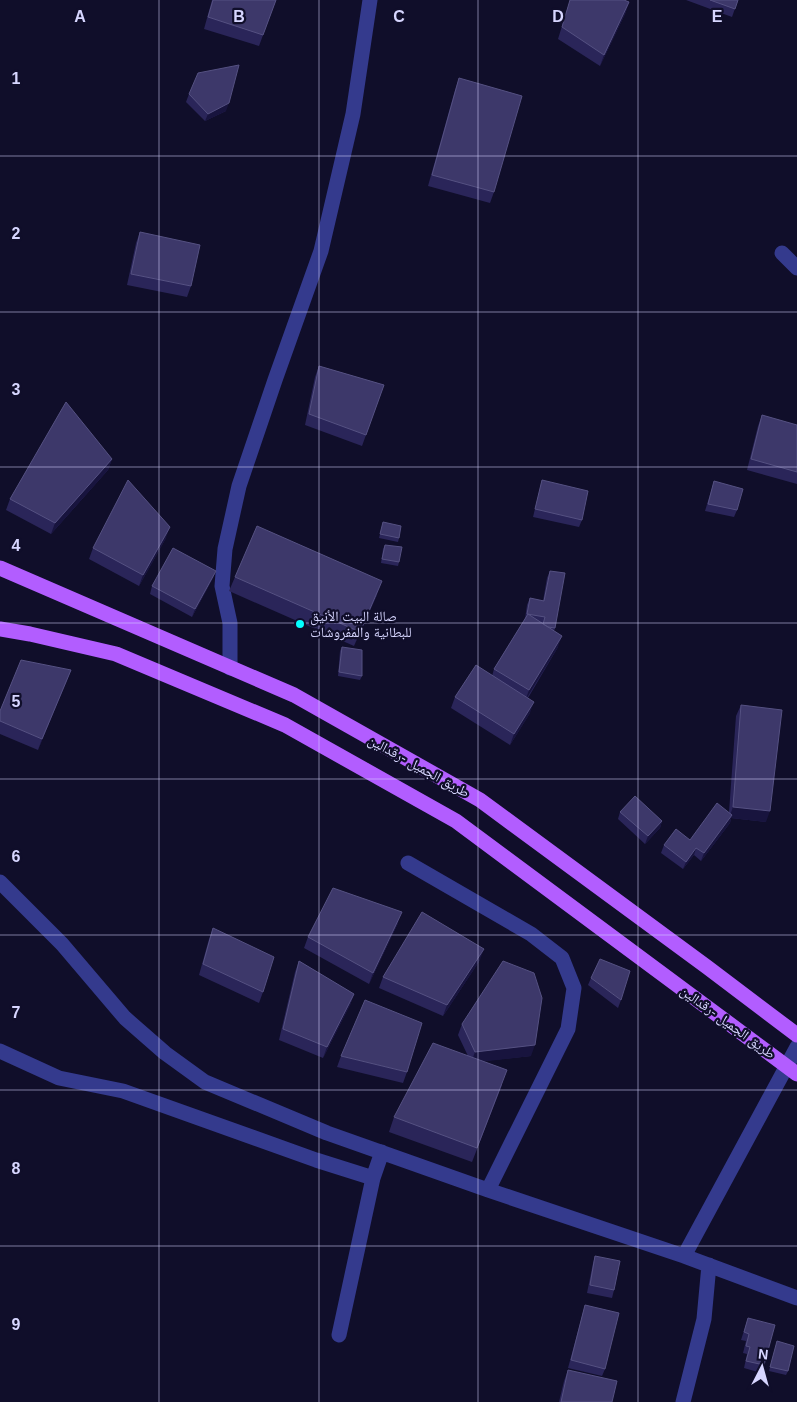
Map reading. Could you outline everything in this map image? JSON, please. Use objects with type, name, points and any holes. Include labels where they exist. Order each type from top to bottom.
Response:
[{"type":"main road","name":"طريق الجميل -رقدالين","points":[[0,568],[294,695],[480,800],[797,1035]]},
{"type":"main road","name":"طريق الجميل -رقدالين","points":[[0,629],[116,654],[286,725],[456,821],[792,1070]]},
{"type":"street","points":[[230,668],[230,623],[222,586],[225,549],[238,486],[322,251],[353,114],[370,0]]},
{"type":"street","points":[[782,253],[797,268]]},
{"type":"street","points":[[408,862],[531,934],[562,958],[574,988],[568,1029],[488,1190]]},
{"type":"street","points":[[0,882],[62,944],[126,1018],[166,1053],[204,1082],[327,1133],[684,1256],[797,1298]]},
{"type":"street","points":[[684,1256],[792,1070],[797,1047]]},
{"type":"street","points":[[0,1051],[59,1078],[124,1091],[316,1160],[373,1178]]},
{"type":"street","points":[[339,1335],[373,1178],[382,1152]]},
{"type":"street","points":[[683,1402],[704,1319],[709,1265]]},
{"type":"building","points":[[213,0],[276,0],[263,35],[208,17]]},
{"type":"building","points":[[570,0],[624,0],[629,2],[604,55],[562,27]]},
{"type":"building","points":[[710,0],[738,0],[735,9]]},
{"type":"building","points":[[239,65],[229,103],[208,114],[189,94],[198,73]]},
{"type":"building","points":[[459,78],[522,96],[494,192],[432,175]]},
{"type":"building","points":[[140,232],[200,245],[191,286],[131,274]]},
{"type":"building","points":[[319,366],[384,385],[366,435],[309,414]]},
{"type":"building","points":[[66,402],[112,459],[55,523],[10,499]]},
{"type":"building","points":[[762,415],[797,425],[797,472],[751,459]]},
{"type":"building","points":[[128,480],[170,527],[143,575],[93,548]]},
{"type":"building","points":[[542,480],[588,491],[582,520],[535,509]]},
{"type":"building","points":[[714,481],[743,489],[737,510],[708,504]]},
{"type":"building","points":[[383,522],[401,526],[399,538],[380,534]]},
{"type":"building","points":[[257,526],[382,581],[360,632],[235,577]]},
{"type":"building","points":[[385,545],[402,547],[399,562],[382,559]]},
{"type":"building","points":[[173,548],[216,571],[195,609],[152,586]]},
{"type":"building","points":[[550,571],[565,573],[555,628],[543,624],[545,617],[527,614],[530,598],[544,601]]},
{"type":"building","points":[[528,614],[562,636],[529,690],[494,669]]},
{"type":"building","points":[[342,647],[362,650],[362,676],[339,672]]},
{"type":"building","points":[[21,660],[71,670],[42,739],[0,721],[0,711]]},
{"type":"building","points":[[476,665],[534,702],[514,734],[455,697]]},
{"type":"building","points":[[741,705],[782,710],[770,811],[733,807]]},
{"type":"building","points":[[635,796],[662,821],[648,836],[620,812]]},
{"type":"building","points":[[717,803],[732,815],[704,853],[696,848],[686,862],[664,845],[676,829],[690,840]]},
{"type":"building","points":[[333,888],[402,912],[373,973],[308,937]]},
{"type":"building","points":[[422,912],[484,949],[447,1005],[383,977]]},
{"type":"building","points":[[213,928],[274,957],[263,992],[203,964]]},
{"type":"building","points":[[600,959],[630,971],[621,1000],[591,978]]},
{"type":"building","points":[[299,961],[354,994],[327,1047],[283,1029]]},
{"type":"building","points":[[503,961],[534,973],[542,998],[535,1045],[475,1052],[462,1024]]},
{"type":"building","points":[[365,1000],[422,1023],[407,1072],[341,1056]]},
{"type":"building","points":[[433,1043],[507,1070],[477,1148],[394,1117]]},
{"type":"building","points":[[595,1256],[620,1261],[614,1290],[590,1285]]},
{"type":"building","points":[[585,1305],[619,1313],[605,1369],[571,1360]]},
{"type":"building","points":[[748,1318],[775,1325],[764,1365],[746,1361],[750,1347],[746,1346],[749,1334],[744,1332]]},
{"type":"building","points":[[777,1341],[794,1346],[788,1371],[770,1367]]},
{"type":"building","points":[[568,1370],[617,1381],[612,1402],[561,1402]]},
{"type":"place","name":"صالة البيت الأنيق للبطانية والمفروشات","points":[[300,624]]}]
